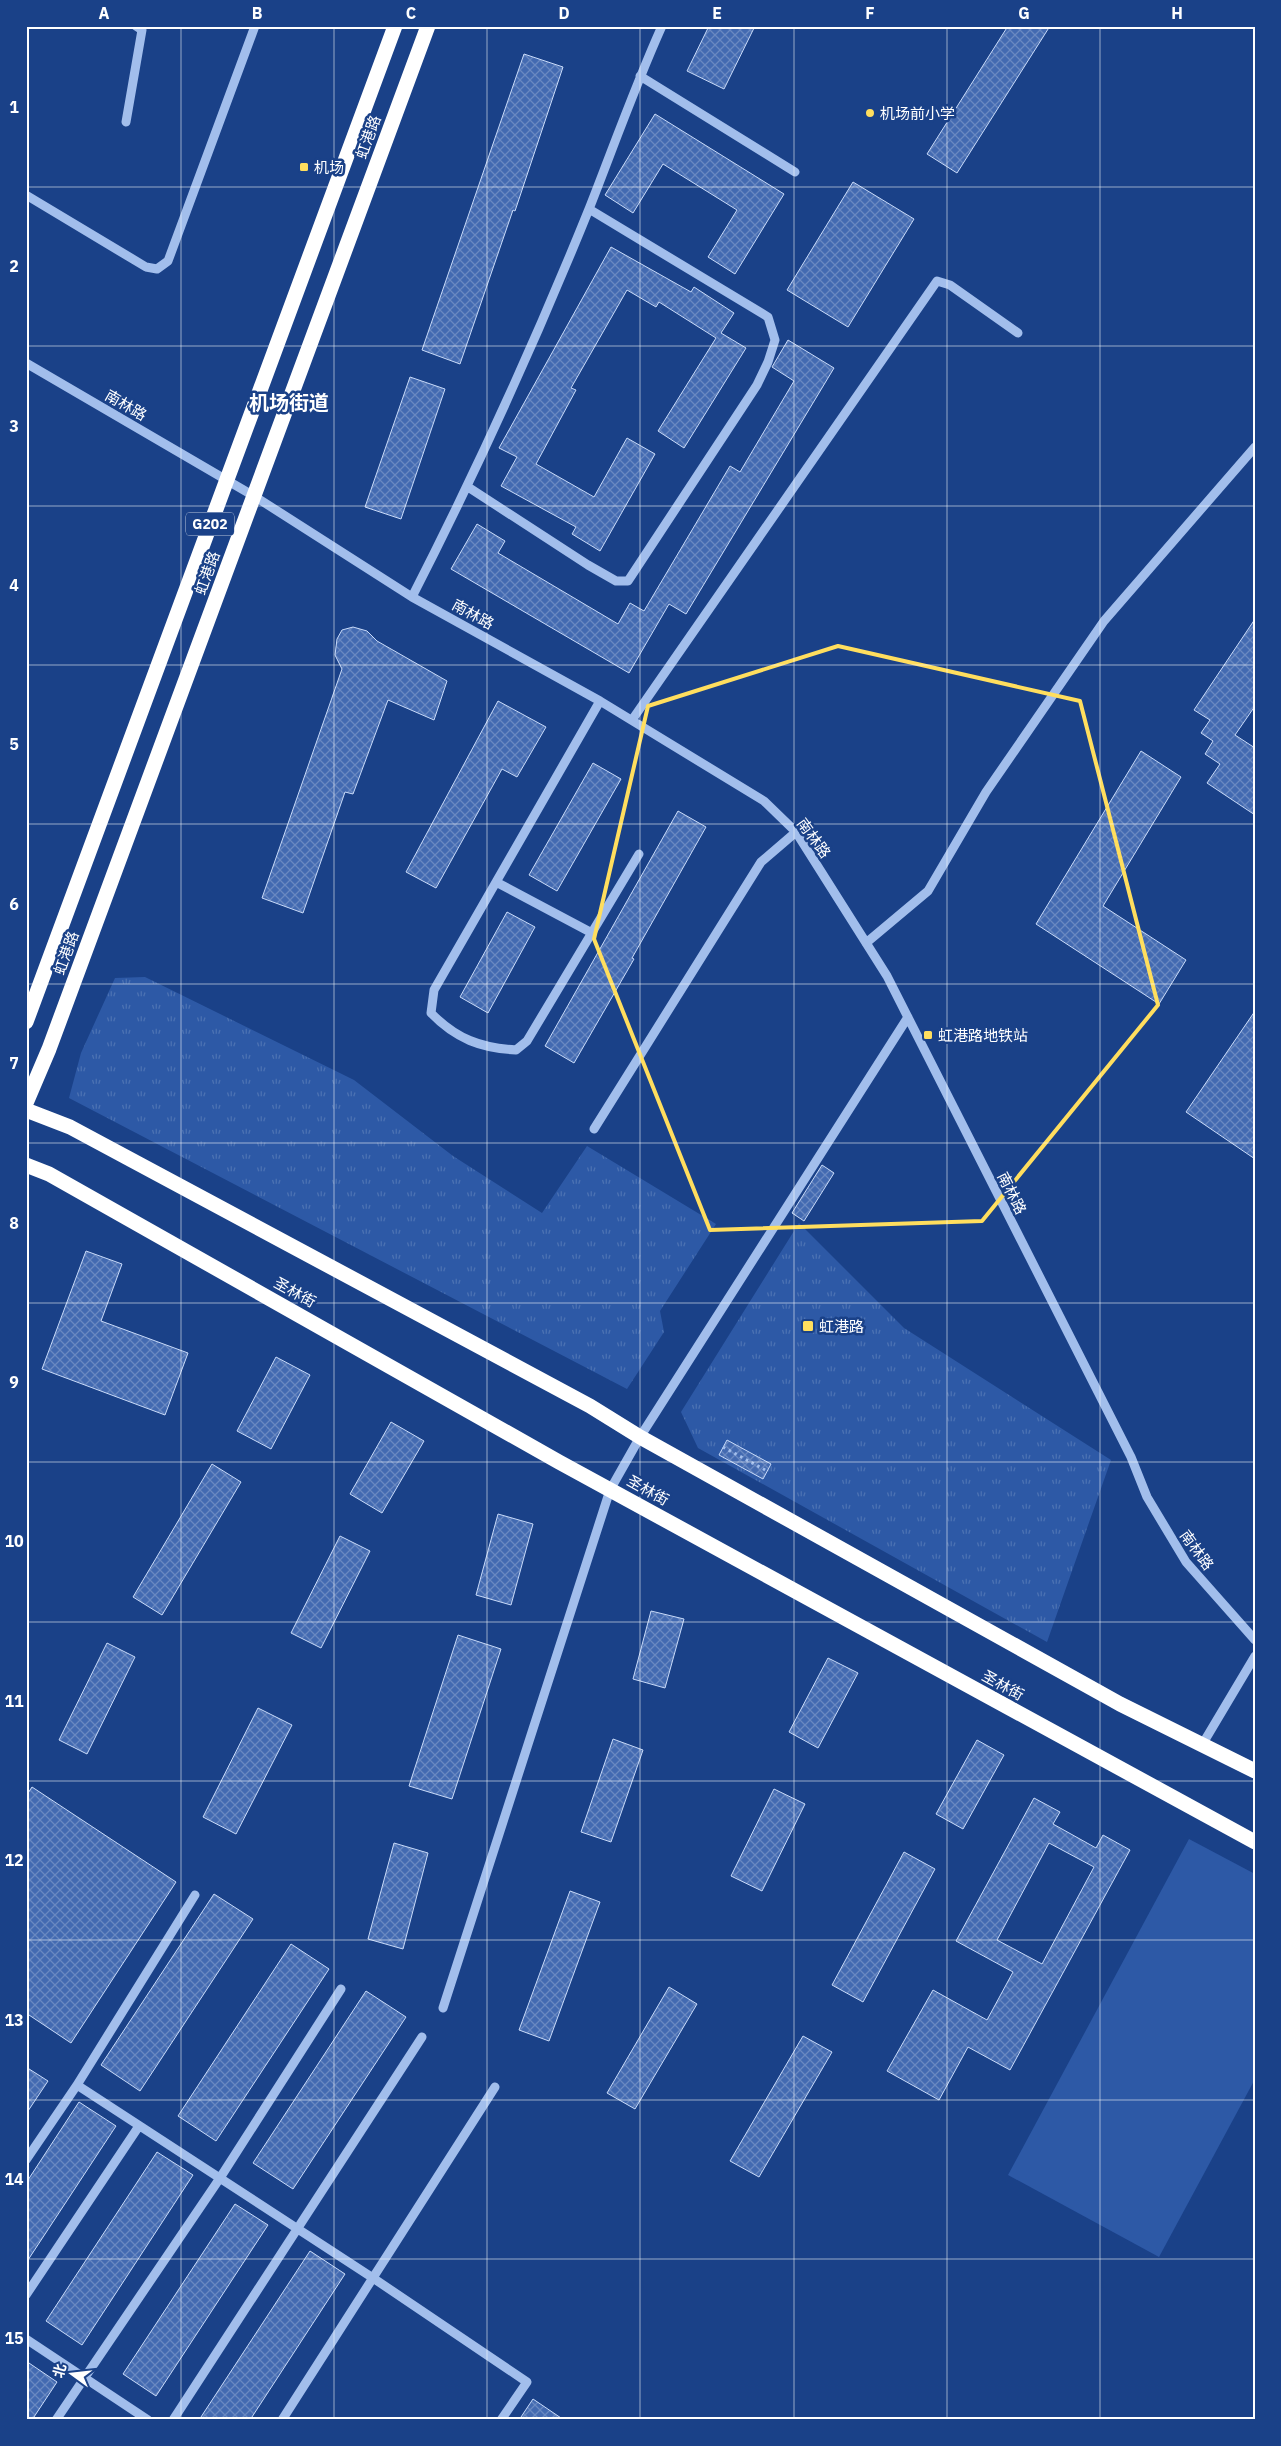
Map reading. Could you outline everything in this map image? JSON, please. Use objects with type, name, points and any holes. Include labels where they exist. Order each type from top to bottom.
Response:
[{"type":"highway","name":"虹港路","points":[[26,1022],[395,26]]},
{"type":"highway","name":"虹港路","points":[[26,1103],[49,1049],[428,26]]},
{"type":"highway","points":[[26,1110],[70,1127],[201,1196],[590,1406],[640,1437],[1120,1704],[1255,1771]]},
{"type":"highway","name":"圣林街","points":[[26,1165],[49,1174],[610,1490],[1255,1842]]},
{"type":"street","points":[[126,122],[142,30],[136,26]]},
{"type":"street","points":[[26,195],[146,267],[157,270],[168,261],[255,26]]},
{"type":"street","points":[[412,596],[468,487],[589,209],[640,76],[662,26]]},
{"type":"street","points":[[640,76],[795,172]]},
{"type":"street","points":[[468,487],[588,566],[616,581],[628,580],[757,385],[768,362],[775,340],[768,317],[589,209]]},
{"type":"street","points":[[632,720],[937,281],[950,285],[1018,333]]},
{"type":"street","name":"南林路","points":[[26,363],[254,496],[412,596],[632,720],[764,801],[796,832],[866,943],[908,1016],[1131,1457],[1147,1498],[1186,1562],[1255,1640]]},
{"type":"street","points":[[866,943],[928,891],[986,792],[1104,622],[1255,447]]},
{"type":"street","points":[[600,701],[434,990],[431,1013],[446,1029],[468,1041],[499,1049],[516,1050],[527,1041],[639,854]]},
{"type":"street","points":[[594,1129],[761,862],[796,832]]},
{"type":"street","points":[[496,882],[592,933]]},
{"type":"street","points":[[443,2008],[610,1490],[640,1437],[908,1016]]},
{"type":"street","points":[[1202,1745],[1255,1656]]},
{"type":"street","points":[[26,2160],[77,2085],[195,1895]]},
{"type":"street","points":[[56,2420],[83,2377],[220,2178],[341,1989]]},
{"type":"street","points":[[173,2420],[296,2228],[422,2037]]},
{"type":"street","points":[[77,2085],[373,2278],[527,2382],[501,2420]]},
{"type":"street","points":[[282,2420],[495,2086]]},
{"type":"street","points":[[26,2296],[139,2126]]},
{"type":"street","points":[[26,2340],[148,2420]]},
{"type":"path","points":[[723,1447],[767,1471]]},
{"type":"highlighted area","points":[[838,646],[1080,701],[1158,1005],[982,1221],[710,1230],[594,939],[648,706]]},
{"type":"green space","points":[[145,977],[354,1080],[453,1156],[542,1213],[587,1146],[716,1224],[660,1311],[664,1332],[627,1389],[69,1098],[81,1053],[115,978]]},
{"type":"green space","points":[[799,1223],[904,1328],[1111,1460],[1047,1642],[698,1448],[681,1412]]},
{"type":"green space","points":[[1189,1839],[1255,1874],[1255,2079],[1159,2257],[1008,2175]]},
{"type":"building","points":[[709,26],[755,26],[724,89],[687,71]]},
{"type":"building","points":[[1008,26],[1050,26],[957,173],[927,154]]},
{"type":"building","points":[[524,54],[563,67],[515,211],[513,210],[460,364],[422,350]]},
{"type":"building","points":[[655,114],[784,194],[735,274],[708,257],[737,210],[663,164],[633,213],[605,195]]},
{"type":"building","points":[[853,182],[914,219],[848,327],[787,290]]},
{"type":"building","points":[[611,247],[691,292],[694,287],[734,313],[721,333],[746,348],[684,448],[658,431],[716,338],[659,302],[656,307],[627,290],[571,388],[576,390],[536,464],[594,497],[627,438],[655,454],[600,551],[572,534],[576,527],[501,486],[517,457],[499,448]]},
{"type":"building","points":[[788,340],[834,368],[686,614],[669,604],[629,673],[451,569],[477,524],[505,541],[498,553],[618,624],[630,603],[644,611],[730,466],[740,472],[794,381],[772,367]]},
{"type":"building","points":[[410,377],[445,389],[401,519],[365,507]]},
{"type":"building","points":[[1255,619],[1255,706],[1235,735],[1255,748],[1255,815],[1207,783],[1220,764],[1205,754],[1213,741],[1201,733],[1210,720],[1194,710]]},
{"type":"building","points":[[353,627],[367,631],[377,641],[447,681],[434,720],[388,700],[353,794],[345,792],[303,913],[262,898],[342,669],[335,655],[337,639],[342,630]]},
{"type":"building","points":[[498,701],[546,727],[517,777],[502,769],[436,888],[406,872]]},
{"type":"building","points":[[1141,751],[1181,777],[1103,906],[1186,960],[1159,1004],[1036,924]]},
{"type":"building","points":[[593,763],[621,779],[557,891],[529,875]]},
{"type":"building","points":[[678,811],[706,827],[632,958],[634,959],[574,1063],[545,1046]]},
{"type":"building","points":[[507,912],[535,927],[488,1013],[460,997]]},
{"type":"building","points":[[1255,1011],[1255,1159],[1186,1112]]},
{"type":"building","points":[[822,1165],[834,1173],[804,1221],[792,1213]]},
{"type":"building","points":[[86,1251],[122,1264],[101,1321],[188,1353],[165,1415],[42,1369]]},
{"type":"building","points":[[276,1357],[310,1375],[271,1449],[237,1431]]},
{"type":"building","points":[[391,1422],[424,1441],[382,1513],[350,1494]]},
{"type":"building","points":[[727,1440],[771,1464],[763,1479],[719,1455]]},
{"type":"building","points":[[212,1464],[241,1482],[162,1615],[133,1597]]},
{"type":"building","points":[[498,1514],[533,1524],[511,1605],[476,1595]]},
{"type":"building","points":[[340,1536],[370,1551],[321,1648],[291,1633]]},
{"type":"building","points":[[651,1611],[684,1619],[665,1688],[633,1679]]},
{"type":"building","points":[[458,1635],[501,1649],[452,1799],[409,1786]]},
{"type":"building","points":[[107,1643],[135,1657],[87,1754],[59,1740]]},
{"type":"building","points":[[828,1658],[858,1673],[818,1748],[789,1732]]},
{"type":"building","points":[[258,1708],[292,1725],[236,1834],[203,1817]]},
{"type":"building","points":[[613,1739],[643,1750],[611,1842],[581,1832]]},
{"type":"building","points":[[977,1740],[1004,1755],[963,1829],[936,1814]]},
{"type":"building","points":[[32,1787],[176,1882],[71,2043],[26,2013],[26,1796]]},
{"type":"building","points":[[774,1789],[805,1804],[762,1891],[731,1876]]},
{"type":"building","points":[[1034,1798],[1060,1812],[1053,1824],[1096,1848],[1103,1835],[1130,1850],[1010,2070],[968,2047],[939,2100],[887,2071],[933,1990],[987,2020],[1013,1972],[956,1941]],"holes":[[[1049,1843],[1094,1867],[1042,1964],[997,1940]]]},
{"type":"building","points":[[394,1843],[428,1853],[403,1949],[368,1939]]},
{"type":"building","points":[[904,1852],[935,1869],[863,2002],[832,1985]]},
{"type":"building","points":[[570,1891],[600,1902],[549,2041],[519,2030]]},
{"type":"building","points":[[214,1894],[253,1919],[140,2091],[101,2065]]},
{"type":"building","points":[[291,1944],[329,1969],[216,2141],[178,2116]]},
{"type":"building","points":[[669,1987],[697,2004],[635,2109],[607,2093]]},
{"type":"building","points":[[366,1991],[406,2017],[293,2189],[253,2163]]},
{"type":"building","points":[[803,2036],[832,2052],[759,2177],[730,2161]]},
{"type":"building","points":[[26,2067],[48,2081],[26,2114]]},
{"type":"building","points":[[79,2102],[116,2126],[26,2263],[26,2183]]},
{"type":"building","points":[[157,2152],[193,2175],[82,2345],[46,2321]]},
{"type":"building","points":[[235,2204],[268,2225],[156,2396],[123,2374]]},
{"type":"building","points":[[310,2251],[345,2274],[250,2420],[199,2420]]},
{"type":"building","points":[[26,2361],[57,2382],[32,2420],[26,2420]]},
{"type":"building","points":[[533,2399],[564,2420],[519,2420]]},
{"type":"place","name":"机场前小学","points":[[870,113]]},
{"type":"place","name":"机场","points":[[304,167]]},
{"type":"place","name":"虹港路地铁站","points":[[928,1035]]},
{"type":"place","name":"虹港路","points":[[808,1326]]},
{"type":"district","name":"机场街道","points":[[289,402]]}]
